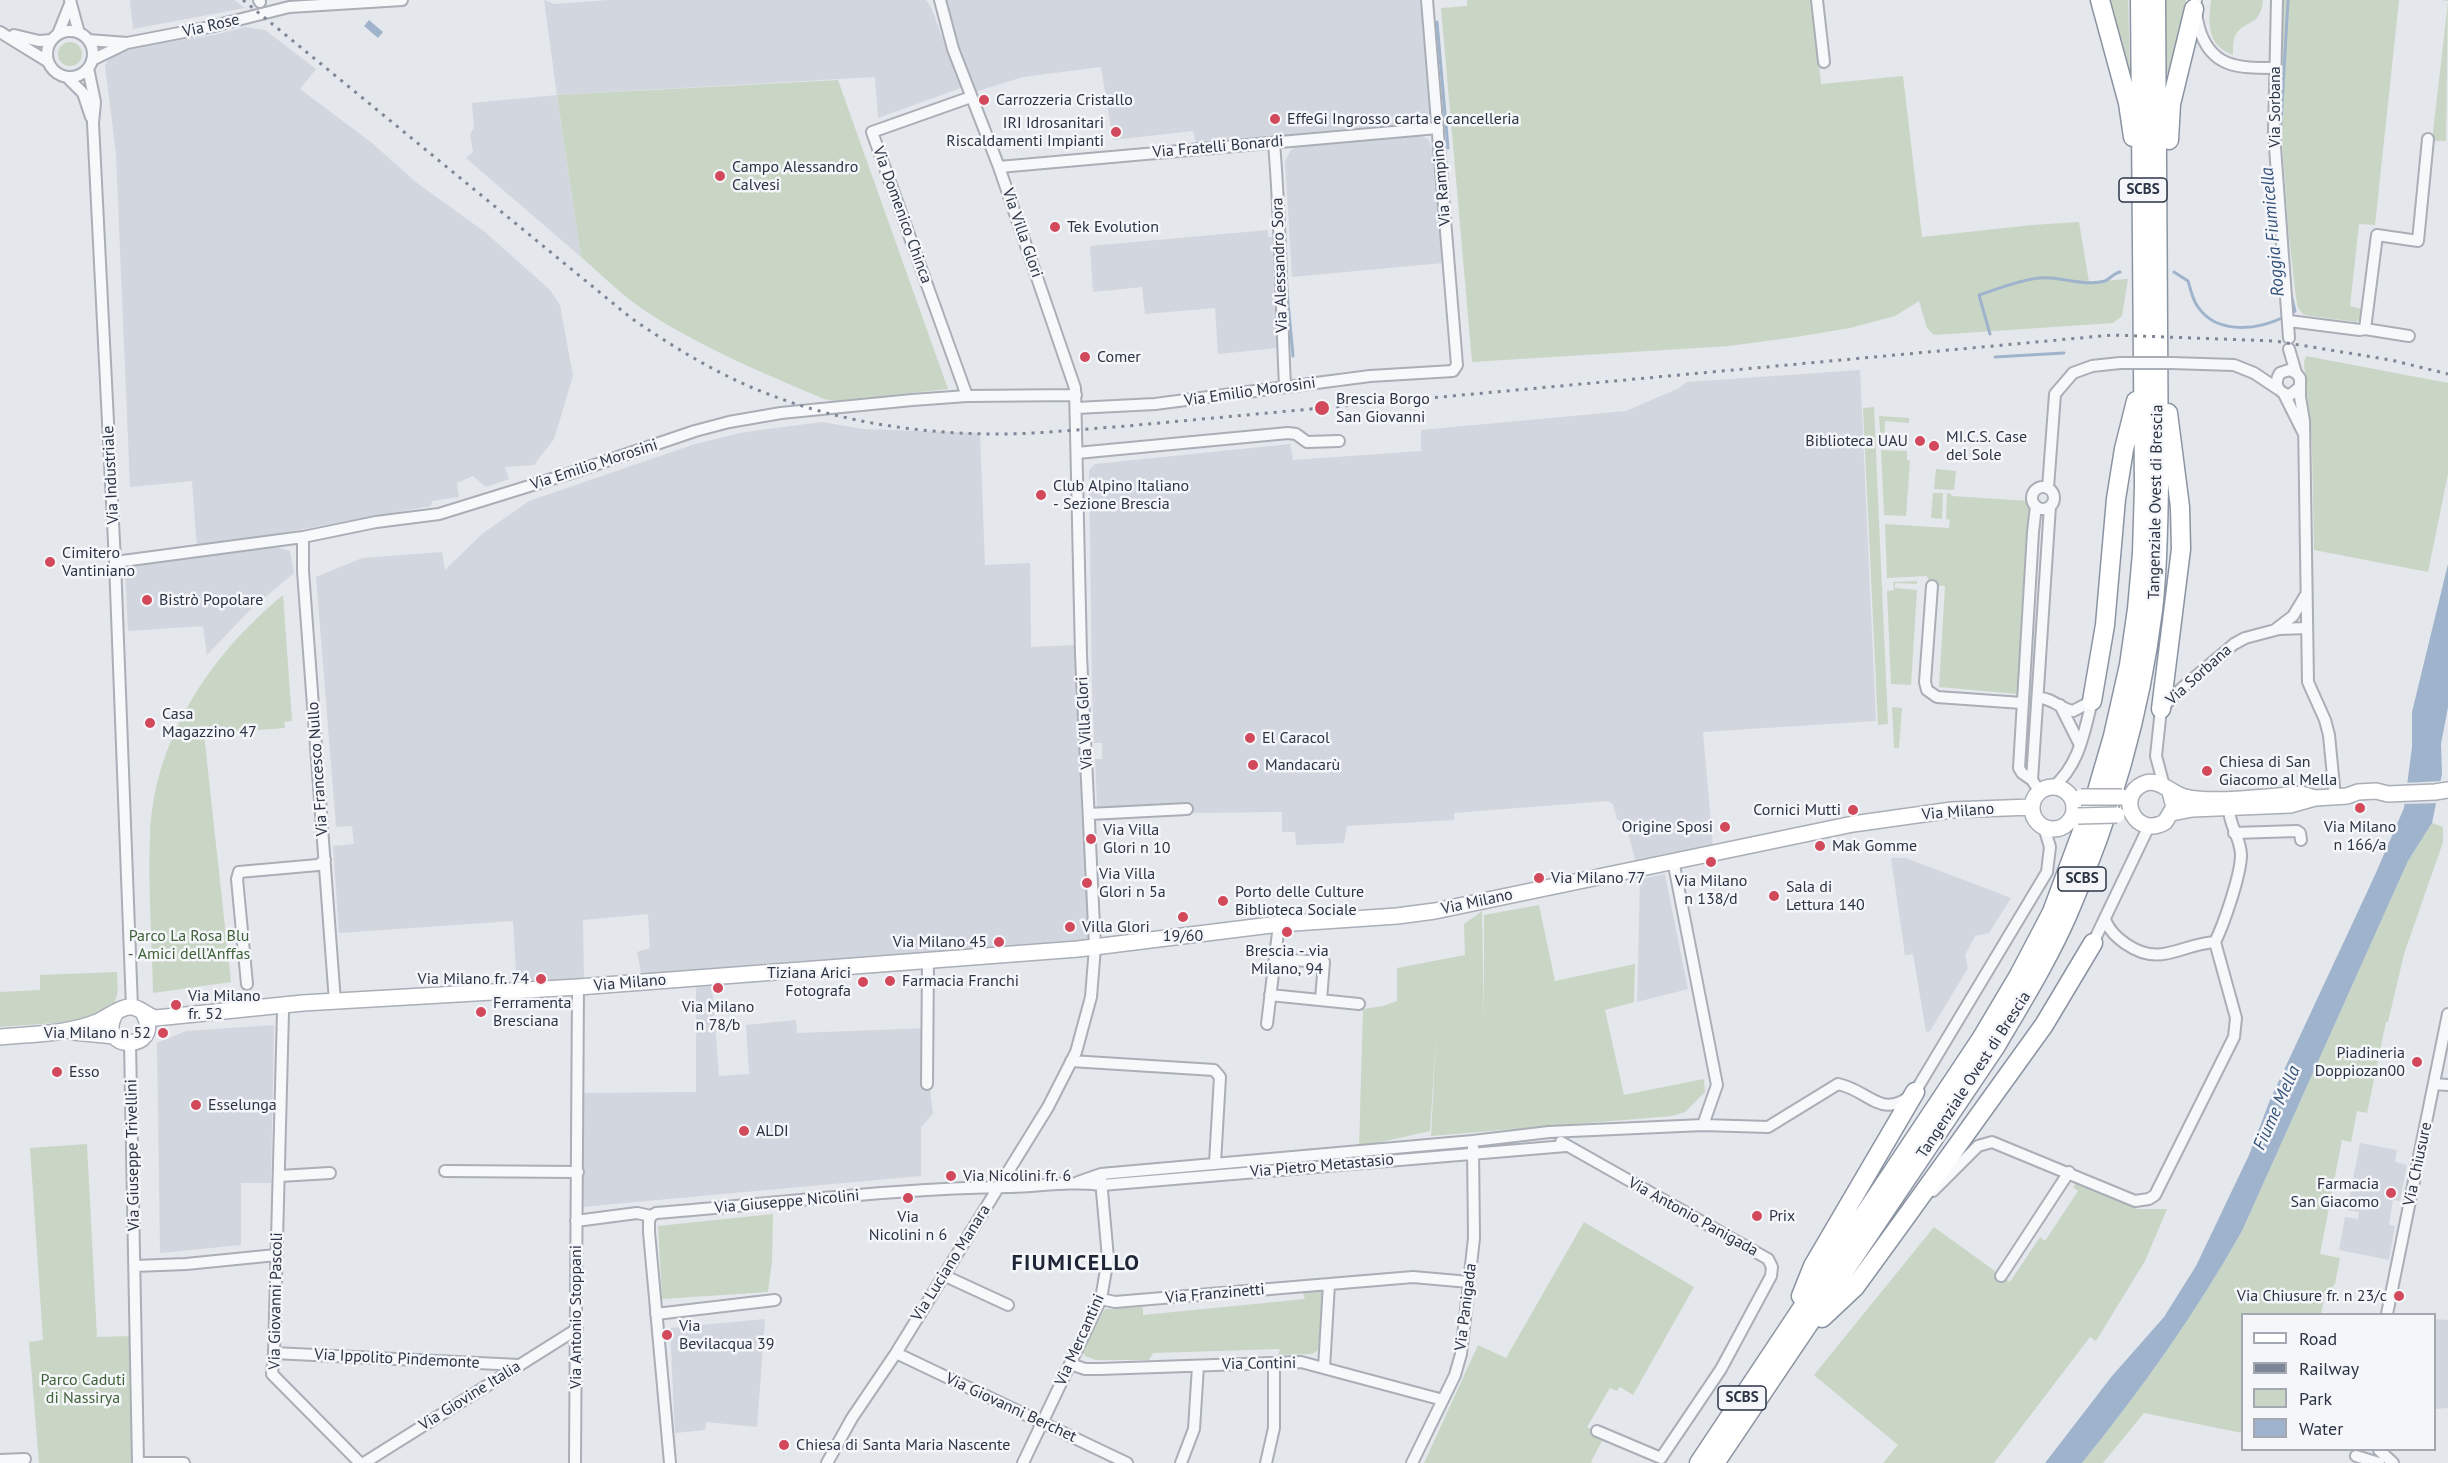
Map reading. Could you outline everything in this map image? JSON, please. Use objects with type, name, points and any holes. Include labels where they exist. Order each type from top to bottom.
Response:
[{"type":"highway","points":[[2100,0],[2128,103],[2133,132],[2134,186],[2151,213],[2168,182],[2171,104],[2195,5]]},
{"type":"highway","name":"Tangenziale Ovest di Brescia","points":[[1699,1463],[1790,1339],[1996,1046],[2034,981],[2067,916],[2114,791],[2139,695],[2153,609],[2159,488],[2158,343],[2140,0]]},
{"type":"highway","name":"Tangenziale Ovest di Brescia","points":[[1715,1463],[1790,1339],[1981,1039],[2019,975],[2052,912],[2076,852],[2116,725],[2129,665],[2142,553],[2141,379],[2151,213],[2156,0]]},
{"type":"highway","points":[[2158,343],[2174,451],[2181,549],[2161,709]]},
{"type":"highway","points":[[2092,701],[2105,625],[2124,449],[2141,379]]},
{"type":"highway","points":[[1790,1339],[1855,1287],[2044,1026],[2093,943]]},
{"type":"highway","points":[[1790,1339],[1813,1266],[1915,1092]]},
{"type":"main road","points":[[2134,817],[2117,815],[2075,817],[2057,829],[2044,827],[2034,816],[2032,807],[2042,786],[2062,789],[2075,796],[2127,796],[2142,784],[2150,783],[2184,797],[2199,799],[2301,794],[2315,798]]},
{"type":"main road","points":[[2167,789],[2174,802],[2172,813]]},
{"type":"main road","points":[[2127,796],[2134,817],[2150,826],[2160,824],[2172,813],[2192,809],[2290,805],[2315,798],[2341,797],[2358,792],[2444,793]]},
{"type":"main road","points":[[2075,796],[2075,817]]},
{"type":"main road","name":"Via Milano","points":[[0,1037],[61,1031],[92,1024],[125,1007],[156,1018],[274,1005],[578,987],[1095,947],[1279,924],[1397,916],[1435,911],[1672,860],[1864,823],[1952,810],[2032,807]]},
{"type":"main road","name":"Via Milano","points":[[61,1031],[115,1036],[124,1043],[130,1043],[142,1038],[147,1030],[155,1027],[283,1012],[333,1002]]},
{"type":"main road","points":[[138,1010],[148,1022],[147,1030]]},
{"type":"main road","points":[[115,1014],[111,1025],[115,1036]]},
{"type":"street","name":"Via Rose","points":[[90,64],[127,43],[210,27],[289,7],[402,0]]},
{"type":"street","name":"Via Villa Glori","points":[[931,0],[943,19]]},
{"type":"street","name":"Via Villa Glori","points":[[940,0],[943,19],[999,167],[1072,376],[1076,395],[1081,655],[1095,947]]},
{"type":"street","name":"Via Rampino","points":[[1427,0],[1458,365]]},
{"type":"street","points":[[1817,0],[1824,62]]},
{"type":"street","name":"Via Sorbana","points":[[2277,0],[2274,68],[2276,174],[2289,338]]},
{"type":"street","points":[[0,32],[47,61],[55,72],[67,77],[82,74],[90,64],[92,49],[83,37],[70,2]]},
{"type":"street","points":[[47,61],[48,46],[55,37],[70,2]]},
{"type":"street","points":[[2195,5],[2203,42],[2212,56],[2228,64],[2247,68],[2274,68]]},
{"type":"street","points":[[0,32],[29,39],[55,37],[65,32],[83,37]]},
{"type":"street","name":"Via Rose","points":[[83,37],[127,43]]},
{"type":"street","name":"Via Industriale","points":[[90,64],[95,102],[93,123],[138,1010]]},
{"type":"street","name":"Via Industriale","points":[[67,77],[83,93],[93,123]]},
{"type":"street","name":"Via Domenico Chinca","points":[[967,396],[872,132],[971,97]]},
{"type":"street","name":"Via Fratelli Bonardi","points":[[999,167],[1438,128]]},
{"type":"street","points":[[2365,329],[2377,236],[2418,241],[2428,139]]},
{"type":"street","name":"Via Alessandro Sora","points":[[1274,143],[1280,214],[1280,282],[1285,387]]},
{"type":"street","points":[[2289,321],[2409,336]]},
{"type":"street","points":[[2303,432],[2276,382],[2289,350],[2296,373],[2300,378],[2304,421],[2308,682],[2325,720],[2341,797]]},
{"type":"street","points":[[2042,786],[2039,699],[2050,506],[2054,496],[2048,488],[2055,394],[2073,373],[2092,366],[2120,363],[2234,365],[2254,374],[2281,391],[2293,394],[2300,387]]},
{"type":"street","name":"Via Emilio Morosini","points":[[1076,408],[1172,402],[1370,376],[1453,371],[1458,365]]},
{"type":"street","points":[[2254,374],[2296,373]]},
{"type":"street","name":"Via Emilio Morosini","points":[[115,562],[303,537],[460,508],[729,422],[813,410],[967,396],[1076,395]]},
{"type":"street","points":[[1077,453],[1288,432],[1296,434],[1306,442],[1339,441]]},
{"type":"street","points":[[2042,786],[2022,773],[2019,768],[2022,688],[2036,506],[2032,500],[2034,490],[2041,487],[2048,488]]},
{"type":"street","points":[[2036,506],[2045,508],[2050,506]]},
{"type":"street","name":"Via Francesco Nullo","points":[[303,537],[304,582],[325,860],[333,1002]]},
{"type":"street","points":[[1932,586],[1927,690],[1937,697],[2022,705],[2039,699],[2050,699],[2073,711],[2092,701]]},
{"type":"street","points":[[2274,631],[2293,616],[2306,595]]},
{"type":"street","name":"Via Sorbana","points":[[2161,709],[2234,644],[2274,631],[2307,628]]},
{"type":"street","points":[[2022,688],[2039,699]]},
{"type":"street","points":[[2042,786],[2073,764],[2092,701]]},
{"type":"street","points":[[2060,704],[2080,745]]},
{"type":"street","points":[[2161,709],[2156,756],[2167,789]]},
{"type":"street","points":[[1089,814],[1187,809]]},
{"type":"street","points":[[1903,1221],[1977,1146],[1992,1142],[2012,1148],[2135,1201],[2149,1199],[2155,1195],[2234,1037],[2236,1018],[2215,942],[2234,887],[2241,851],[2229,809]]},
{"type":"street","points":[[2093,943],[2139,843],[2150,826]]},
{"type":"street","points":[[1549,1132],[1703,1125],[1768,1127],[1838,1084],[1891,1106],[1899,1105],[1915,1092],[2047,872],[2050,847],[2044,827]]},
{"type":"street","points":[[2234,833],[2297,831],[2300,833],[2301,840]]},
{"type":"street","points":[[247,984],[237,879],[239,872],[318,864],[325,860]]},
{"type":"street","points":[[1672,860],[1717,1085],[1703,1125]]},
{"type":"street","points":[[2105,920],[2115,936],[2136,950],[2153,956],[2204,942],[2215,942]]},
{"type":"street","points":[[1267,1024],[1279,924]]},
{"type":"street","points":[[2093,943],[2115,936]]},
{"type":"street","name":"Via Luciano Manara","points":[[828,1463],[852,1418],[896,1353],[1048,1107],[1071,1061],[1084,1026],[1091,997],[1095,947]]},
{"type":"street","points":[[927,1084],[928,959]]},
{"type":"street","points":[[1275,959],[1324,962],[1321,1000]]},
{"type":"street","name":"Via Antonio Stoppani","points":[[575,1463],[578,987]]},
{"type":"street","points":[[1270,995],[1359,1004]]},
{"type":"street","name":"Via Giovanni Pascoli","points":[[283,1012],[272,1374],[362,1463]]},
{"type":"street","name":"Via Chiusure","points":[[2387,1313],[2448,1014]]},
{"type":"street","name":"Via Giuseppe Trivellini","points":[[130,1043],[138,1463]]},
{"type":"street","points":[[1071,1061],[1214,1070],[1221,1077],[1215,1163]]},
{"type":"street","points":[[2434,1084],[2448,1085]]},
{"type":"street","name":"Via Pietro Metastasio","points":[[999,1187],[1078,1182],[1215,1163],[1473,1141],[1549,1132]]},
{"type":"street","name":"Via Antonio Panigada","points":[[1549,1132],[1566,1146],[1768,1259],[1772,1267],[1771,1276],[1721,1369],[1661,1458],[1598,1431]]},
{"type":"street","name":"Via Panigada","points":[[1412,1463],[1455,1375],[1461,1354],[1474,1238],[1473,1141]]},
{"type":"street","name":"Via Pietro Metastasio","points":[[1101,1179],[1566,1146]]},
{"type":"street","points":[[445,1171],[578,1172]]},
{"type":"street","points":[[2001,1276],[2069,1172]]},
{"type":"street","points":[[279,1176],[330,1173]]},
{"type":"street","name":"Via Mercantini","points":[[1023,1463],[1101,1299],[1108,1258],[1101,1179]]},
{"type":"street","name":"Via Giuseppe Nicolini","points":[[576,1221],[637,1213],[651,1216],[656,1213],[927,1189],[999,1187]]},
{"type":"street","points":[[651,1216],[648,1221],[670,1463]]},
{"type":"street","points":[[135,1266],[186,1264],[276,1255]]},
{"type":"street","points":[[943,1275],[1008,1305]]},
{"type":"street","name":"Via Franzinetti","points":[[1101,1299],[1115,1302],[1413,1277],[1469,1282]]},
{"type":"street","points":[[1324,1368],[1329,1284]]},
{"type":"street","points":[[656,1314],[775,1300]]},
{"type":"street","name":"Via Giovine Italia","points":[[362,1463],[577,1329]]},
{"type":"street","name":"Via Ippolito Pindemonte","points":[[274,1353],[520,1365]]},
{"type":"street","name":"Via Giovanni Berchet","points":[[896,1353],[1127,1463]]},
{"type":"street","name":"Via Contini","points":[[1070,1364],[1085,1369],[1100,1370],[1301,1362],[1443,1400]]},
{"type":"street","points":[[1266,1463],[1274,1428],[1274,1363]]},
{"type":"street","points":[[1181,1463],[1194,1429],[1197,1366]]},
{"type":"street","points":[[2381,1451],[2393,1463]]},
{"type":"street","points":[[2356,1456],[2379,1463]]},
{"type":"street","points":[[0,1460],[25,1459]]},
{"type":"street","points":[[138,1463],[184,1463]]},
{"type":"shaded area","points":[[130,0],[234,0],[245,8],[133,29]]},
{"type":"shaded area","points":[[544,0],[554,4],[609,0],[926,0],[931,7],[961,88],[878,118],[875,77],[557,95]]},
{"type":"shaded area","points":[[946,0],[1420,0],[1433,121],[1196,143],[1193,131],[1113,140],[1101,67],[1023,77],[975,92],[950,23]]},
{"type":"shaded area","points":[[245,27],[265,30],[316,69],[300,89],[372,143],[417,183],[485,232],[550,290],[560,305],[573,376],[554,439],[534,465],[505,467],[509,479],[486,487],[473,476],[457,483],[459,497],[432,501],[431,506],[197,548],[192,481],[130,487],[116,154],[105,65],[110,57],[137,46],[215,35]]},
{"type":"shaded area","points":[[557,95],[581,257],[466,158],[473,152],[470,134],[474,128],[472,103]]},
{"type":"shaded area","points":[[1417,135],[1428,139],[1433,149],[1443,263],[1292,277],[1285,161],[1291,150],[1297,146]]},
{"type":"shaded area","points":[[1268,230],[1268,237],[1272,237],[1277,348],[1218,354],[1215,308],[1145,314],[1142,287],[1093,292],[1090,246]]},
{"type":"shaded area","points":[[1860,370],[1876,721],[1703,732],[1713,847],[1636,863],[1625,823],[1617,819],[1613,804],[1608,801],[1454,813],[1454,820],[1347,826],[1344,843],[1296,845],[1295,832],[1282,832],[1282,812],[1191,813],[1190,805],[1097,807],[1095,759],[1102,759],[1102,743],[1094,743],[1089,470],[1095,464],[1290,444],[1293,460],[1421,451],[1421,430],[1626,411],[1677,389],[1687,382]]},
{"type":"shaded area","points":[[822,422],[863,429],[980,433],[985,565],[1030,563],[1031,647],[1074,645],[1092,942],[642,978],[637,952],[650,948],[648,914],[583,920],[584,982],[517,988],[513,921],[339,933],[333,846],[354,844],[352,826],[336,827],[316,577],[362,558],[442,552],[445,570],[482,534],[529,501],[695,444],[745,432]]},
{"type":"shaded area","points":[[276,547],[290,551],[294,573],[250,610],[207,655],[203,626],[128,631],[125,571],[129,565]]},
{"type":"shaded area","points":[[1891,858],[1906,858],[2011,898],[1989,933],[1975,936],[1965,955],[1968,968],[1930,1031],[1926,1032],[1913,954],[1905,955]]},
{"type":"shaded area","points":[[1665,874],[1688,989],[1637,1002],[1640,879]]},
{"type":"shaded area","points":[[712,986],[719,1076],[749,1074],[746,1025],[796,1020],[797,1033],[930,1028],[929,1083],[933,1114],[921,1127],[921,1176],[581,1207],[582,1093],[696,1092],[696,987]]},
{"type":"shaded area","points":[[274,1025],[271,1183],[241,1183],[241,1245],[160,1253],[157,1043],[186,1031]]},
{"type":"shaded area","points":[[2360,1143],[2397,1150],[2395,1162],[2407,1165],[2400,1201],[2393,1200],[2389,1225],[2395,1226],[2389,1260],[2339,1250],[2345,1217],[2358,1219],[2359,1212],[2347,1210]]},
{"type":"shaded area","points":[[765,1319],[757,1427],[706,1422],[705,1430],[675,1433],[670,1328]]},
{"type":"shaded area","points":[[2436,1319],[2448,1320],[2448,1408],[2436,1409]]},
{"type":"green space","points":[[1467,0],[1813,0],[1821,84],[1903,76],[1922,237],[2079,222],[2089,282],[2128,279],[2122,316],[2113,323],[1934,335],[1927,328],[1919,301],[1895,316],[1850,328],[1796,337],[1729,346],[1472,362],[1441,8],[1467,6]]},
{"type":"green space","points":[[2106,0],[2128,0],[2130,78]]},
{"type":"green space","points":[[2164,0],[2186,0],[2170,73],[2166,73]]},
{"type":"green space","points":[[2211,0],[2263,0],[2259,15],[2239,30],[2235,36],[2233,55],[2218,46],[2211,33]]},
{"type":"green space","points":[[2283,0],[2399,0],[2375,225],[2359,224],[2350,306],[2362,309],[2357,322],[2304,315],[2298,308],[2288,228],[2281,123]]},
{"type":"green space","points":[[2448,1],[2446,141],[2432,141]]},
{"type":"green space","points":[[70,42],[79,45],[82,54],[79,63],[70,66],[61,63],[58,54],[61,45]]},
{"type":"green space","name":"Campo Alessandro Calvesi","points":[[838,80],[948,389],[835,401],[824,399],[732,359],[687,336],[627,298],[581,257],[557,95]]},
{"type":"green space","points":[[2306,356],[2448,383],[2448,474],[2428,572],[2314,550],[2312,446],[2304,362]]},
{"type":"green space","points":[[1874,407],[1888,724],[1878,725],[1863,408]]},
{"type":"green space","points":[[1879,416],[1909,418],[1909,423],[1885,421],[1884,446],[1881,446]]},
{"type":"green space","points":[[1881,450],[1907,451],[1907,460],[1910,461],[1906,516],[1884,515]]},
{"type":"green space","points":[[1936,469],[1956,471],[1954,490],[1934,489]]},
{"type":"green space","points":[[1933,493],[1943,493],[1942,519],[1931,518]]},
{"type":"green space","points":[[1947,493],[1952,496],[2030,501],[2018,694],[1939,687],[1945,586],[1930,585],[1927,576],[1887,578],[1885,524],[1949,528],[1950,520],[1946,519]]},
{"type":"green space","points":[[1917,581],[1917,584],[1895,583],[1895,588],[1917,590],[1911,685],[1891,684],[1887,591],[1894,590],[1893,582]]},
{"type":"green space","name":"Parco La Rosa Blu - Amici dell’Anffas","points":[[283,595],[292,721],[284,722],[285,728],[204,734],[231,982],[153,993],[150,837],[154,801],[162,767],[174,734],[190,702],[210,672],[232,644]]},
{"type":"green space","points":[[1892,707],[1902,708],[1899,748],[1894,748]]},
{"type":"green space","points":[[2432,823],[2443,827],[2443,842],[2404,954],[2388,1022],[2386,1022],[2367,1113],[2357,1111],[2351,1142],[2342,1140],[2320,1254],[2340,1258],[2335,1284],[2325,1295],[2321,1313],[2241,1313],[2241,1433],[2144,1413],[2103,1463],[2082,1463],[2167,1350],[2206,1292],[2242,1231],[2408,861]]},
{"type":"green space","points":[[1539,905],[1555,981],[1635,964],[1634,1002],[1605,1010],[1624,1095],[1704,1079],[1705,1092],[1685,1112],[1672,1116],[1431,1136],[1436,1036],[1430,1131],[1359,1147],[1363,1009],[1397,1001],[1397,968],[1465,955],[1464,924],[1482,911],[1484,1022],[1484,915]]},
{"type":"green space","points":[[117,972],[117,997],[105,1011],[78,1020],[0,1027],[0,992],[40,990],[40,975]]},
{"type":"green space","name":"Parco Caduti di Nassirya","points":[[87,1144],[97,1337],[131,1336],[134,1463],[39,1463],[29,1342],[43,1340],[30,1148]]},
{"type":"green space","points":[[2076,1183],[2138,1209],[2167,1209],[2145,1261],[2096,1341],[2090,1337],[1994,1463],[1883,1463],[1898,1445],[1814,1375],[1934,1227],[2010,1282],[2040,1237],[2045,1241],[2078,1191],[2073,1187]]},
{"type":"green space","points":[[773,1214],[772,1261],[768,1292],[662,1299],[658,1226]]},
{"type":"green space","points":[[1584,1222],[1694,1287],[1633,1395],[1620,1387],[1617,1391],[1610,1388],[1587,1427],[1604,1437],[1592,1463],[1424,1463],[1478,1345],[1506,1358]]},
{"type":"green space","points":[[1321,1290],[1323,1293],[1318,1350],[1312,1354],[1278,1355],[1280,1349],[1153,1353],[1149,1360],[1096,1360],[1085,1356],[1082,1350],[1105,1309],[1143,1307],[1143,1315],[1305,1299],[1302,1291]]},
{"type":"water","points":[[369,20],[383,32],[378,38],[364,26]]},
{"type":"water","name":"Fiume Mella","points":[[2448,564],[2448,707],[2441,744],[2442,774],[2432,823],[2408,861],[2242,1231],[2206,1292],[2167,1350],[2082,1463],[2045,1463],[2112,1376],[2164,1317],[2196,1266],[2249,1155],[2270,1100],[2375,875],[2404,808],[2412,747],[2412,712]]},
{"type":"pier","points":[[2443,781],[2440,803],[2402,804],[2404,783]]},
{"type":"waterway","name":"Roggia Fiumicella","points":[[2280,141],[2288,0]]},
{"type":"waterway","name":"Roggia Fiumicella","points":[[1437,22],[1448,148]]},
{"type":"waterway","name":"Roggia Fiumicella","points":[[1990,334],[1979,295],[2031,279],[2047,278],[2097,283],[2120,272]]},
{"type":"waterway","name":"Roggia Fiumicella","points":[[2174,272],[2188,281],[2198,307],[2216,322],[2227,326],[2250,327],[2284,317]]},
{"type":"waterway","name":"Roggia Fiumicella","points":[[1286,281],[1293,356]]},
{"type":"waterway","name":"Roggia Fiumicella","points":[[2290,314],[2295,311],[2291,294]]},
{"type":"waterway","name":"Roggia Fiumicella","points":[[1995,357],[2064,353]]},
{"type":"railway","points":[[243,0],[631,318],[653,333],[709,367],[752,388],[817,410],[883,425],[952,433],[1021,434],[2112,335],[2275,341],[2391,360],[2448,374]]},
{"type":"place","name":"Carrozzeria Cristallo","points":[[984,100]]},
{"type":"place","name":"EffeGi Ingrosso carta e cancelleria","points":[[1275,119]]},
{"type":"place","name":"IRI Idrosanitari Riscaldamenti Impianti","points":[[1116,132]]},
{"type":"place","name":"Campo Alessandro Calvesi","points":[[720,176]]},
{"type":"place","name":"Tek Evolution","points":[[1055,227]]},
{"type":"place","name":"Comer","points":[[1085,357]]},
{"type":"place","name":"Brescia Borgo San Giovanni","points":[[1322,408]]},
{"type":"place","name":"Biblioteca UAU","points":[[1920,441]]},
{"type":"place","name":"MI.C.S. Case del Sole","points":[[1934,446]]},
{"type":"place","name":"Club Alpino Italiano - Sezione Brescia","points":[[1041,495]]},
{"type":"place","name":"Cimitero Vantiniano","points":[[50,562]]},
{"type":"place","name":"Bistrò Popolare","points":[[147,600]]},
{"type":"place","name":"Casa Magazzino 47","points":[[150,723]]},
{"type":"place","name":"El Caracol","points":[[1250,738]]},
{"type":"place","name":"Mandacarù","points":[[1253,765]]},
{"type":"place","name":"Chiesa di San Giacomo al Mella","points":[[2207,771]]},
{"type":"place","name":"Via Milano n 166/a","points":[[2360,808]]},
{"type":"place","name":"Cornici Mutti","points":[[1853,810]]},
{"type":"place","name":"Origine Sposi","points":[[1725,827]]},
{"type":"place","name":"Via Villa Glori n 10","points":[[1091,839]]},
{"type":"place","name":"Mak Gomme","points":[[1820,846]]},
{"type":"place","name":"Via Milano n 138/d","points":[[1711,862]]},
{"type":"place","name":"Via Milano 77","points":[[1539,878]]},
{"type":"place","name":"Via Villa Glori n 5a","points":[[1087,883]]},
{"type":"place","name":"Sala di Lettura 140","points":[[1774,896]]},
{"type":"place","name":"Porto delle Culture Biblioteca Sociale","points":[[1223,901]]},
{"type":"place","name":"19/60","points":[[1183,917]]},
{"type":"place","name":"Villa Glori","points":[[1070,927]]},
{"type":"place","name":"Brescia - via Milano, 94","points":[[1287,932]]},
{"type":"place","name":"Via Milano 45","points":[[999,942]]},
{"type":"place","name":"Via Milano fr. 74","points":[[541,979]]},
{"type":"place","name":"Farmacia Franchi","points":[[890,981]]},
{"type":"place","name":"Tiziana Arici Fotografa","points":[[863,982]]},
{"type":"place","name":"Via Milano n 78/b","points":[[718,988]]},
{"type":"place","name":"Via Milano fr. 52","points":[[176,1005]]},
{"type":"place","name":"Ferramenta Bresciana","points":[[481,1012]]},
{"type":"place","name":"Via Milano n 52","points":[[163,1033]]},
{"type":"place","name":"Piadineria Doppiozan00","points":[[2417,1062]]},
{"type":"place","name":"Esso","points":[[57,1072]]},
{"type":"place","name":"Esselunga","points":[[196,1105]]},
{"type":"place","name":"ALDI","points":[[744,1131]]},
{"type":"place","name":"Via Nicolini fr. 6","points":[[951,1176]]},
{"type":"place","name":"Farmacia San Giacomo","points":[[2391,1193]]},
{"type":"place","name":"Via Nicolini n 6","points":[[908,1198]]},
{"type":"place","name":"Prix","points":[[1757,1216]]},
{"type":"place","name":"Via Chiusure fr. n 23/c","points":[[2399,1296]]},
{"type":"place","name":"Via Bevilacqua 39","points":[[667,1335]]},
{"type":"place","name":"Chiesa di Santa Maria Nascente","points":[[784,1445]]},
{"type":"district","name":"FIUMICELLO","points":[[1076,1264]]}]
